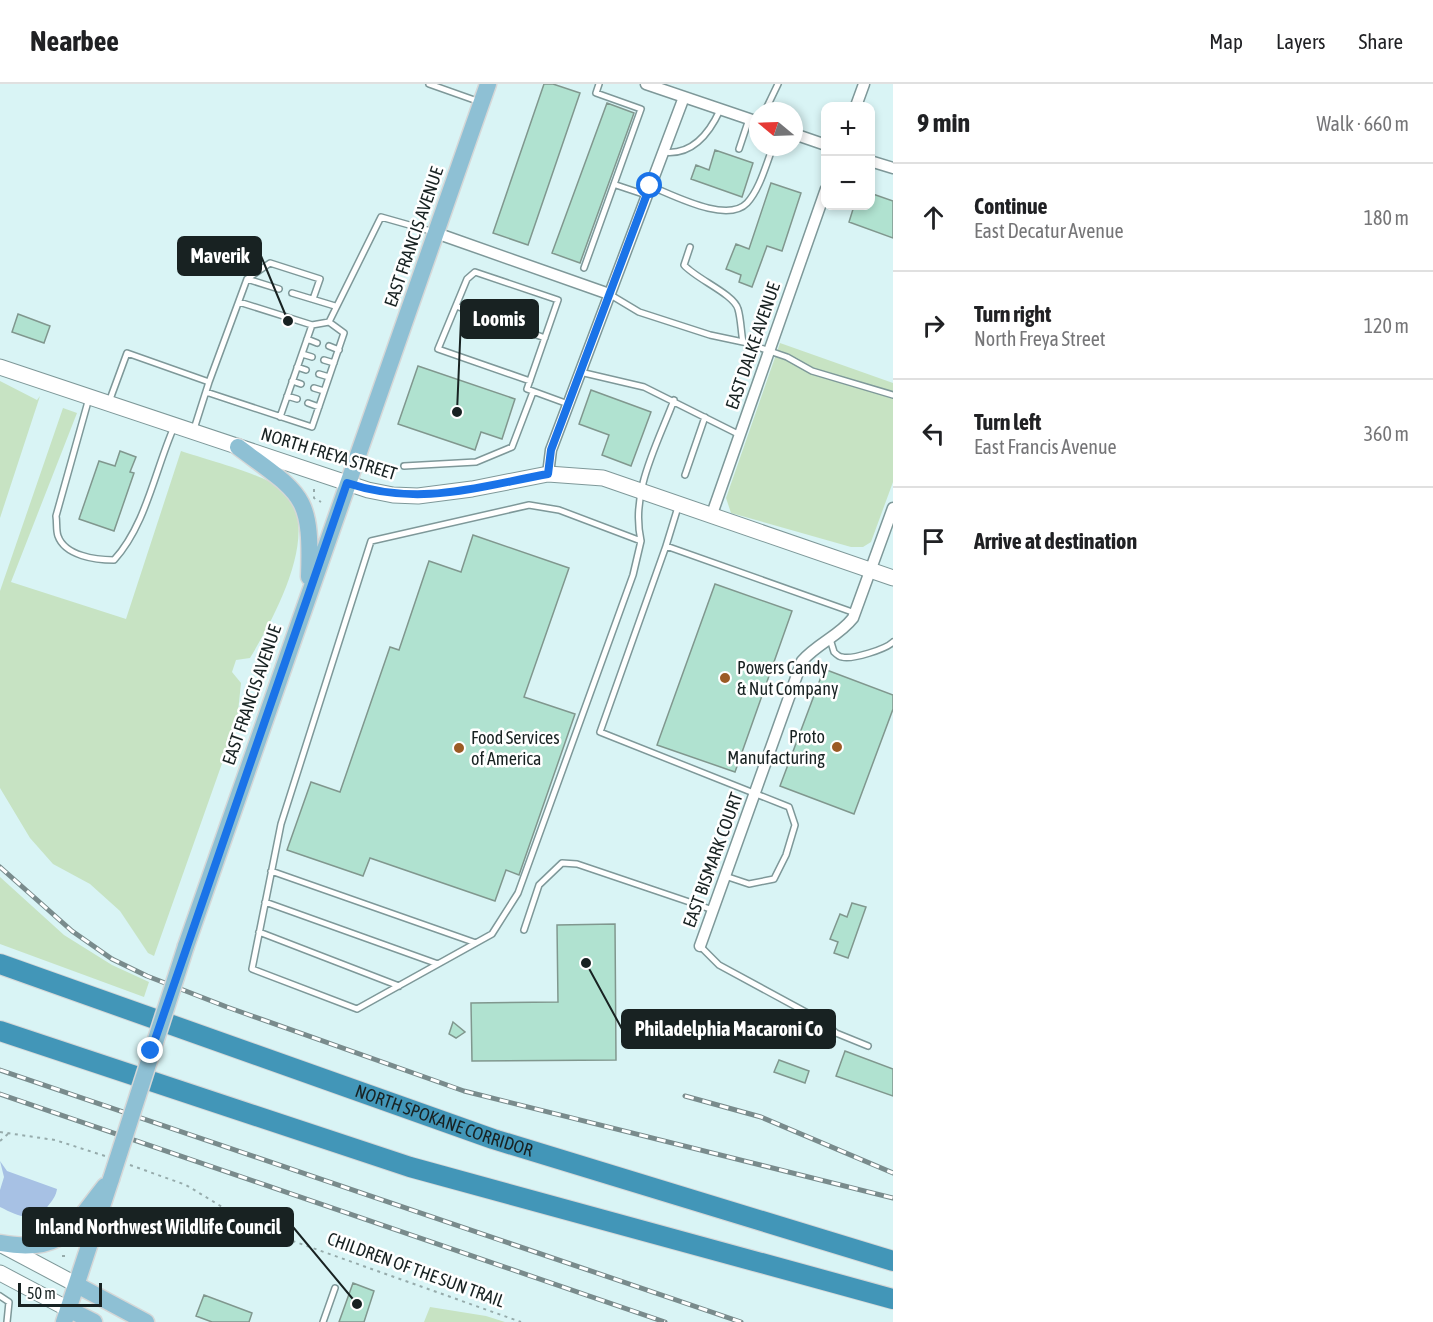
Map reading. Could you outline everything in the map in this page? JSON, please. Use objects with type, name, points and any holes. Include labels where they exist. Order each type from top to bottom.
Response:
[{"type":"highway","name":"NORTH SPOKANE CORRIDOR","points":[[0,964],[493,1139],[893,1261]]},
{"type":"highway","points":[[0,1031],[410,1167],[893,1299]]},
{"type":"main road","name":"EAST FRANCIS AVENUE","points":[[66,1315],[186,946],[488,84]]},
{"type":"main road","points":[[238,447],[291,488],[303,504],[309,538],[308,594]]},
{"type":"main road","points":[[0,1243],[36,1247],[52,1242],[71,1229],[111,1179]]},
{"type":"main road","points":[[77,1285],[146,1322]]},
{"type":"main road","points":[[66,1315],[94,1322]]},
{"type":"street","points":[[646,84],[749,120]]},
{"type":"street","points":[[857,102],[864,84]]},
{"type":"street","points":[[548,474],[551,450],[684,98]]},
{"type":"street","points":[[803,137],[821,144]]},
{"type":"street","points":[[875,162],[893,168]]},
{"type":"street","name":"EAST DALKE AVENUE","points":[[712,514],[821,201]]},
{"type":"street","points":[[436,233],[609,294]]},
{"type":"street","name":"NORTH FREYA STREET","points":[[0,367],[347,483],[393,495],[418,496],[472,489],[548,474],[603,478],[893,578]]},
{"type":"street","name":"EAST BISMARK COURT","points":[[700,946],[802,661],[814,647],[843,631],[855,613],[893,508]]},
{"type":"street","points":[[0,1243],[77,1285]]},
{"type":"street","points":[[0,1273],[66,1315]]},
{"type":"lane","points":[[429,84],[481,103]]},
{"type":"lane","points":[[584,268],[616,185],[641,109],[596,93],[599,84]]},
{"type":"lane","points":[[769,102],[778,84]]},
{"type":"lane","points":[[663,152],[677,154],[700,141],[711,128],[720,110]]},
{"type":"lane","points":[[739,148],[749,129]]},
{"type":"lane","points":[[616,185],[730,212],[747,203],[769,156]]},
{"type":"lane","points":[[329,322],[381,216],[436,233]]},
{"type":"lane","points":[[690,247],[684,265],[692,275],[733,300],[738,309],[743,342]]},
{"type":"lane","points":[[193,432],[247,279],[270,263],[320,279],[313,299]]},
{"type":"lane","points":[[530,381],[438,349],[467,279],[475,272],[558,300],[545,338],[530,381],[527,389],[568,404]]},
{"type":"lane","points":[[247,279],[279,289]]},
{"type":"lane","points":[[292,293],[335,306]]},
{"type":"lane","points":[[609,294],[646,314],[710,335],[743,342],[812,371],[893,395]]},
{"type":"lane","points":[[206,392],[312,428],[344,333],[329,322],[312,325],[238,302]]},
{"type":"lane","points":[[456,306],[545,338]]},
{"type":"lane","points":[[280,417],[312,325]]},
{"type":"lane","points":[[307,339],[317,343]]},
{"type":"lane","points":[[329,346],[339,350]]},
{"type":"lane","points":[[108,404],[127,353],[209,382]]},
{"type":"lane","points":[[302,354],[312,357]]},
{"type":"lane","points":[[324,360],[334,363]]},
{"type":"lane","points":[[297,367],[306,370]]},
{"type":"lane","points":[[580,372],[618,379],[674,400],[740,435]]},
{"type":"lane","points":[[319,374],[329,377]]},
{"type":"lane","points":[[292,381],[301,384]]},
{"type":"lane","points":[[314,388],[324,391]]},
{"type":"lane","points":[[404,466],[476,462],[512,447],[534,392]]},
{"type":"lane","points":[[287,396],[297,399]]},
{"type":"lane","points":[[90,397],[56,516],[58,537],[68,549],[98,560],[114,560],[125,548],[144,507],[174,426]]},
{"type":"lane","points":[[641,541],[559,510],[529,505],[371,541],[281,824],[252,969],[357,1009],[492,933],[518,893],[629,586],[641,541],[636,520],[640,489],[674,400]]},
{"type":"lane","points":[[308,403],[319,407]]},
{"type":"lane","points":[[685,475],[705,417]]},
{"type":"lane","points":[[680,503],[600,732],[789,807],[795,825],[786,855],[774,879],[749,884],[725,876]]},
{"type":"lane","points":[[666,546],[855,613]]},
{"type":"lane","points":[[830,639],[834,652],[842,658],[861,655],[889,646],[893,642]]},
{"type":"lane","points":[[524,930],[539,885],[562,862],[577,864],[713,910]]},
{"type":"lane","points":[[271,871],[476,943]]},
{"type":"lane","points":[[265,902],[438,964]]},
{"type":"lane","points":[[259,932],[399,986]]},
{"type":"lane","points":[[700,946],[720,965],[826,1023],[836,1033],[868,1046]]},
{"type":"lane","points":[[323,1322],[335,1288]]},
{"type":"lane","points":[[0,1296],[9,1302],[7,1322]]},
{"type":"path","points":[[314,489],[314,498],[321,502]]},
{"type":"path","points":[[0,1131],[55,1140],[114,1159]]},
{"type":"path","points":[[0,1141],[10,1132]]},
{"type":"path","name":"CHILDREN OF THE SUN TRAIL","points":[[123,1163],[186,1185],[242,1219],[276,1235],[521,1322]]},
{"type":"path","points":[[55,1249],[62,1256],[68,1256]]},
{"type":"green space","points":[[780,343],[893,383],[893,482],[871,542],[863,547],[851,547],[731,513],[726,498]]},
{"type":"green space","points":[[0,381],[37,400],[40,396],[0,518]]},
{"type":"green space","points":[[63,408],[77,413],[11,582],[126,619],[181,451],[247,472],[272,483],[281,489],[294,505],[298,525],[297,548],[291,573],[271,621],[250,658],[236,660],[232,672],[241,683],[237,721],[154,956],[148,953],[120,911],[90,884],[53,864],[30,838],[0,788],[0,591]]},
{"type":"green space","points":[[0,877],[64,935],[112,965],[149,982],[144,997],[0,944]]},
{"type":"green space","points":[[430,1307],[486,1316],[505,1322],[424,1322]]},
{"type":"water","points":[[0,1161],[7,1171],[57,1189],[56,1194],[42,1212],[25,1217],[0,1207],[0,1190],[4,1177]]},
{"type":"building","points":[[544,84],[553,84],[580,93],[528,245],[493,233]]},
{"type":"building","points":[[607,103],[634,113],[580,263],[552,253]]},
{"type":"building","points":[[715,150],[753,163],[742,197],[691,179],[696,165],[709,170]]},
{"type":"building","points":[[771,183],[801,193],[782,251],[767,246],[752,287],[739,282],[741,275],[726,269],[736,244],[749,249]]},
{"type":"building","points":[[875,195],[893,201],[893,238],[849,222],[853,210],[875,210]]},
{"type":"building","points":[[18,314],[50,326],[44,343],[12,332]]},
{"type":"building","points":[[418,366],[515,399],[502,439],[481,432],[475,450],[398,424]]},
{"type":"building","points":[[591,390],[651,412],[631,466],[602,455],[609,435],[579,424]]},
{"type":"building","points":[[120,451],[136,457],[130,472],[134,473],[114,531],[79,519],[99,461],[115,466]]},
{"type":"building","name":"Food Services of America","points":[[473,535],[569,568],[524,697],[575,714],[519,875],[506,870],[495,901],[370,858],[363,876],[287,850],[311,782],[340,792],[390,647],[399,650],[429,561],[461,572]]},
{"type":"building","name":"Powers Candy & Nut Company","points":[[715,584],[792,611],[735,772],[657,745]]},
{"type":"building","name":"Proto Manufacturing","points":[[824,669],[893,695],[893,709],[854,814],[780,786]]},
{"type":"building","points":[[852,903],[866,907],[848,958],[834,953],[838,942],[830,939],[840,914],[847,917]]},
{"type":"building","points":[[615,924],[616,1060],[472,1061],[471,1003],[558,1002],[557,925]]},
{"type":"building","points":[[453,1022],[465,1032],[456,1038],[449,1034]]},
{"type":"building","points":[[845,1051],[893,1069],[893,1096],[836,1076]]},
{"type":"building","points":[[779,1060],[809,1071],[805,1083],[774,1072]]},
{"type":"building","points":[[353,1283],[374,1291],[364,1322],[339,1322]]},
{"type":"building","points":[[204,1295],[252,1313],[249,1322],[212,1322],[196,1316]]},
{"type":"railway","points":[[0,867],[72,931],[112,959],[147,976],[227,1007],[464,1091],[893,1198]]},
{"type":"railway","points":[[0,1070],[741,1322]]},
{"type":"railway","points":[[0,1094],[665,1322]]},
{"type":"railway","points":[[685,1096],[761,1117],[893,1173]]},
{"type":"place","name":"Maverik","points":[[288,321]]},
{"type":"place","name":"Loomis","points":[[457,412]]},
{"type":"place","name":"Powers Candy & Nut Company","points":[[725,678]]},
{"type":"place","name":"Proto Manufacturing","points":[[837,747]]},
{"type":"place","name":"Food Services of America","points":[[459,748]]},
{"type":"place","name":"Philadelphia Macaroni Co","points":[[586,963]]},
{"type":"place","name":"Inland Northwest Wildlife Council","points":[[357,1304]]},
{"type":"route","points":[[151,1051],[347,483],[393,495],[418,496],[472,489],[548,474],[551,450],[650,186]]}]
